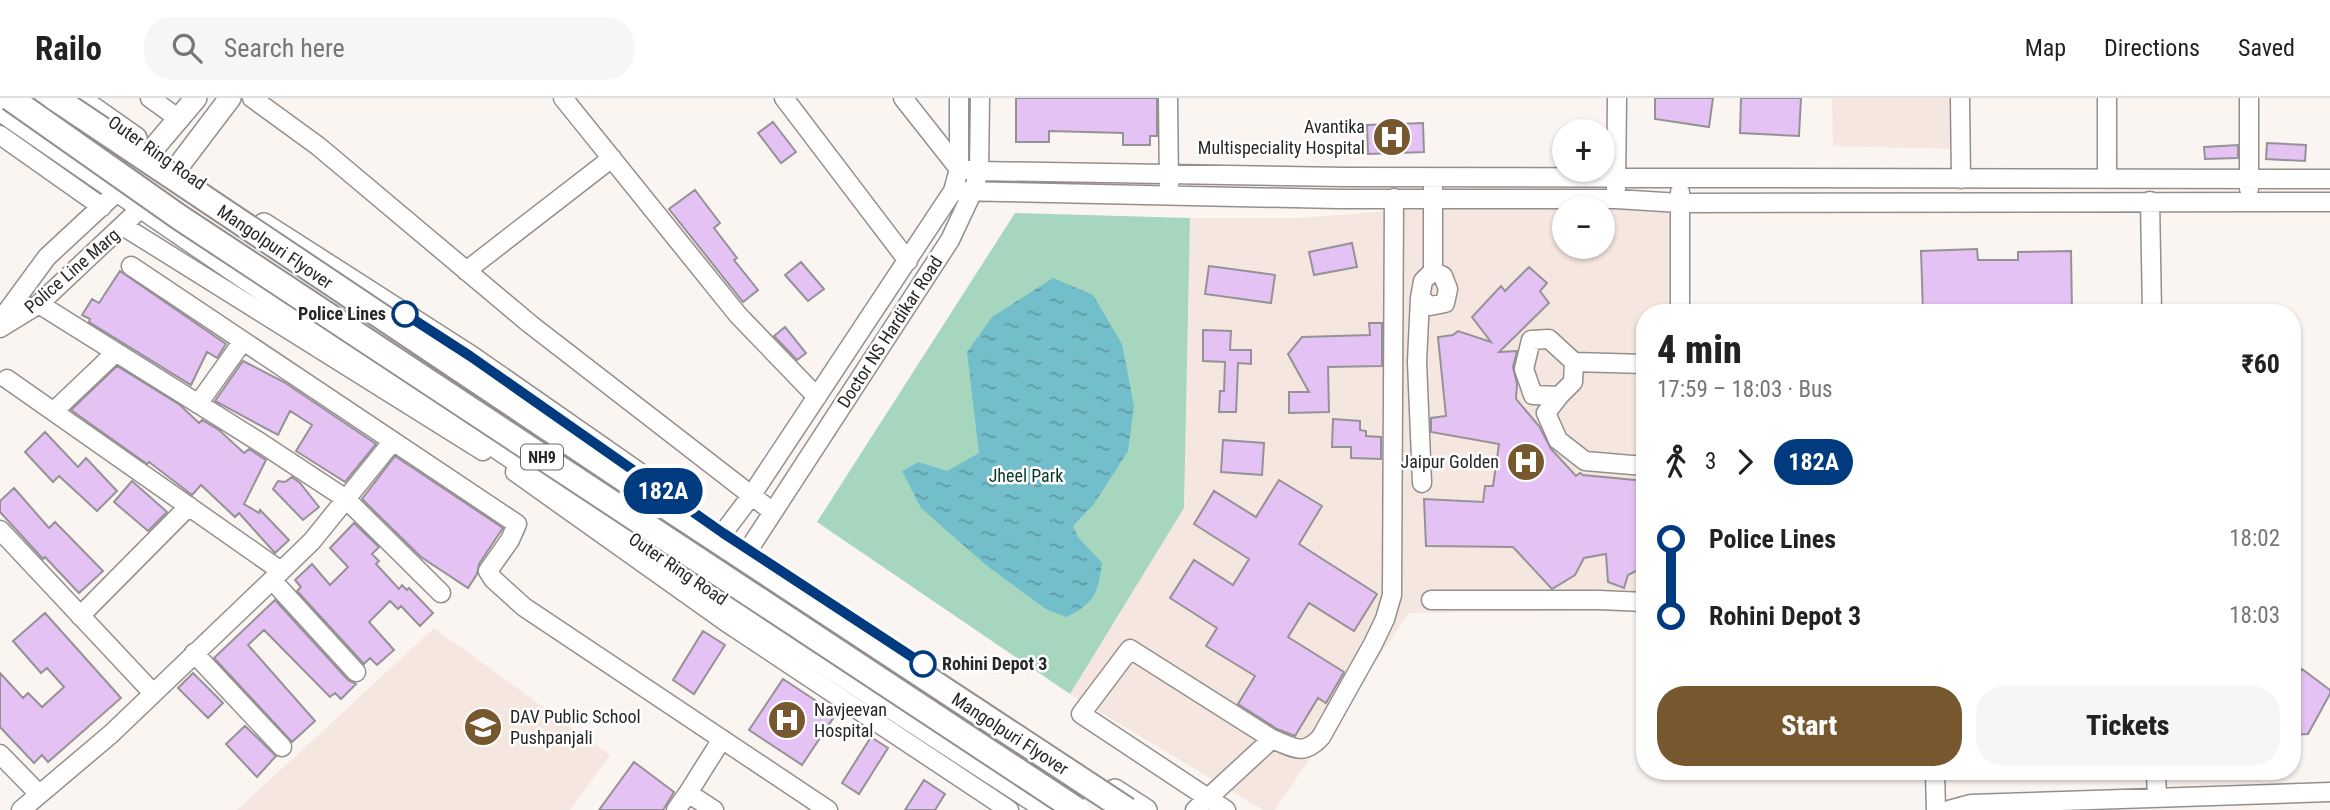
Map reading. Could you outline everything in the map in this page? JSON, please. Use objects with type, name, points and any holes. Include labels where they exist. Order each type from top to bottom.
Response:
[{"type":"highway","name":"Mangolpuri Flyover","points":[[10,98],[179,217],[1077,810]]},
{"type":"highway","name":"Mangolpuri Flyover","points":[[55,98],[598,463],[1127,810]]},
{"type":"main road","points":[[41,139],[68,98]]},
{"type":"main road","name":"Outer Ring Road","points":[[79,98],[177,168],[470,356],[723,533],[1146,810]]},
{"type":"main road","points":[[152,150],[196,98]]},
{"type":"main road","points":[[177,168],[230,98]]},
{"type":"main road","name":"Outer Ring Road","points":[[0,110],[41,139],[109,199],[140,209],[844,678],[1048,810]]},
{"type":"main road","points":[[291,310],[319,259]]},
{"type":"main road","points":[[562,491],[597,445]]},
{"type":"main road","points":[[844,678],[868,627]]},
{"type":"street","points":[[150,98],[179,119]]},
{"type":"street","points":[[252,98],[318,146],[530,324],[773,512]]},
{"type":"street","points":[[563,98],[738,315],[817,397]]},
{"type":"street","points":[[784,98],[908,261]]},
{"type":"street","points":[[903,98],[959,169],[979,171],[1433,177],[2330,179]]},
{"type":"street","name":"Doctor NS Hardikar Road","points":[[723,533],[751,496],[953,191],[959,169],[959,98]]},
{"type":"street","name":"Doctor NS Hardikar Road","points":[[750,549],[950,240],[973,191],[979,171],[980,98]]},
{"type":"street","points":[[1168,98],[1169,195]]},
{"type":"street","points":[[1616,200],[1617,98]]},
{"type":"street","points":[[1960,98],[1961,179]]},
{"type":"street","points":[[2106,98],[2107,179]]},
{"type":"street","points":[[2249,98],[2249,201]]},
{"type":"street","points":[[0,135],[109,199]]},
{"type":"street","points":[[466,271],[612,158]]},
{"type":"street","points":[[1422,484],[1417,362],[1420,298],[1423,281],[1433,271],[1433,177]]},
{"type":"street","points":[[1679,178],[1680,304]]},
{"type":"street","points":[[953,191],[1680,203],[2330,202]]},
{"type":"street","points":[[1226,810],[1201,804],[1082,714],[1130,649],[1272,739],[1303,750],[1311,748],[1321,737],[1373,644],[1385,619],[1392,595],[1394,198]]},
{"type":"street","name":"Police Line Marg","points":[[0,321],[47,257],[109,199]]},
{"type":"street","points":[[2150,201],[2152,304]]},
{"type":"street","name":"Police Line Marg","points":[[0,328],[39,304],[140,209]]},
{"type":"street","points":[[122,226],[503,464],[726,622],[1009,810]]},
{"type":"street","points":[[131,266],[517,524],[510,540],[488,571],[503,590],[524,607],[828,810]]},
{"type":"street","points":[[1420,298],[1430,306],[1445,303],[1448,289],[1443,276],[1433,271]]},
{"type":"street","points":[[39,304],[346,499],[441,593]]},
{"type":"street","points":[[1559,396],[1533,395],[1524,369],[1531,340],[1549,339],[1574,362],[1636,364]]},
{"type":"street","points":[[198,404],[243,341]]},
{"type":"street","points":[[54,411],[115,353]]},
{"type":"street","points":[[1574,362],[1573,382],[1546,413],[1558,440],[1585,461],[1636,465]]},
{"type":"street","points":[[7,379],[189,506],[277,576],[356,672]]},
{"type":"street","points":[[21,810],[111,734],[277,576],[312,541],[393,441]]},
{"type":"street","points":[[80,616],[189,506]]},
{"type":"street","points":[[0,530],[153,694]]},
{"type":"street","points":[[1431,600],[1636,602]]},
{"type":"street","points":[[194,653],[282,747]]},
{"type":"street","points":[[676,810],[722,739]]},
{"type":"street","points":[[1201,804],[1272,739]]},
{"type":"street","points":[[0,754],[39,794]]},
{"type":"street","points":[[1935,780],[1937,810]]},
{"type":"street","points":[[2156,780],[2157,798]]},
{"type":"street","points":[[1950,810],[1971,804],[2330,792]]},
{"type":"street","points":[[688,793],[714,810]]},
{"type":"shaded area","points":[[1832,98],[1952,98],[1952,149],[1833,146]]},
{"type":"shaded area","points":[[1674,206],[1676,304],[1636,304],[1636,610],[1409,613],[1275,810],[1263,810],[1070,694],[1184,508],[1190,218],[1300,218],[1402,210],[1552,208],[1552,259],[1615,259],[1615,207]]},
{"type":"shaded area","points":[[434,628],[610,755],[570,810],[237,810]]},
{"type":"green space","name":"Jheel Park","points":[[1015,213],[1190,218],[1184,508],[1070,694],[817,522]]},
{"type":"water","points":[[1053,278],[1093,295],[1122,344],[1134,406],[1128,451],[1094,504],[1073,526],[1078,537],[1102,563],[1099,582],[1089,602],[1066,617],[1046,609],[987,566],[921,508],[902,471],[918,462],[947,471],[979,453],[967,352],[992,317]]},
{"type":"building","points":[[1016,98],[1157,98],[1157,136],[1150,136],[1150,145],[1123,145],[1123,133],[1049,131],[1049,142],[1016,142]]},
{"type":"building","points":[[1655,98],[1713,98],[1709,127],[1655,119]]},
{"type":"building","points":[[1741,98],[1801,98],[1799,136],[1740,133]]},
{"type":"building","points":[[773,122],[796,152],[781,163],[758,133]]},
{"type":"building","points":[[1423,123],[1424,152],[1368,154],[1367,125]]},
{"type":"building","points":[[2267,143],[2306,145],[2305,161],[2266,159]]},
{"type":"building","points":[[2238,145],[2238,158],[2205,159],[2204,147]]},
{"type":"building","points":[[695,190],[720,223],[714,228],[737,258],[734,260],[758,290],[743,302],[669,209]]},
{"type":"building","points":[[1352,243],[1357,267],[1314,275],[1309,252]]},
{"type":"building","points":[[1977,249],[1978,260],[2018,260],[2018,252],[2071,251],[2072,304],[1923,304],[1921,251]]},
{"type":"building","points":[[801,262],[824,289],[808,301],[785,275]]},
{"type":"building","points":[[1209,266],[1275,275],[1271,303],[1205,294]]},
{"type":"building","points":[[1529,267],[1547,283],[1540,291],[1549,303],[1499,352],[1517,351],[1513,367],[1517,384],[1516,399],[1539,426],[1551,449],[1576,476],[1580,473],[1636,480],[1636,571],[1628,575],[1624,588],[1608,582],[1606,554],[1584,558],[1575,575],[1552,589],[1513,547],[1426,546],[1424,499],[1483,502],[1485,486],[1493,486],[1499,444],[1431,432],[1431,418],[1446,416],[1438,337],[1453,335],[1458,331],[1491,342],[1472,317],[1501,286],[1505,291]]},
{"type":"building","points":[[120,271],[226,344],[217,358],[207,352],[191,385],[89,322],[90,319],[82,315],[92,299],[99,303]]},
{"type":"building","points":[[1369,323],[1382,323],[1382,366],[1328,367],[1329,412],[1289,413],[1289,392],[1309,392],[1288,354],[1302,337],[1370,335]]},
{"type":"building","points":[[785,327],[806,353],[797,360],[774,336]]},
{"type":"building","points":[[1203,330],[1231,331],[1230,350],[1251,350],[1251,364],[1238,363],[1236,412],[1219,412],[1220,391],[1224,391],[1225,362],[1203,361]]},
{"type":"building","points":[[243,361],[284,382],[376,444],[345,482],[296,451],[312,425],[290,411],[278,435],[215,401]]},
{"type":"building","points":[[117,366],[180,405],[199,423],[202,420],[219,430],[244,453],[249,449],[266,460],[244,504],[259,513],[260,510],[289,540],[275,553],[239,513],[235,517],[201,485],[192,495],[149,462],[147,464],[71,410]]},
{"type":"building","points":[[1333,419],[1360,421],[1360,430],[1366,431],[1366,436],[1381,437],[1381,459],[1351,458],[1351,447],[1332,447]]},
{"type":"building","points":[[45,432],[78,467],[86,458],[117,491],[97,511],[59,476],[53,482],[25,452]]},
{"type":"building","points":[[1223,440],[1264,443],[1262,475],[1221,472]]},
{"type":"building","points":[[395,456],[503,528],[479,564],[477,574],[468,588],[421,557],[362,499]]},
{"type":"building","points":[[292,477],[319,507],[303,520],[273,489],[278,481],[285,482]]},
{"type":"building","points":[[1279,480],[1322,506],[1299,544],[1377,594],[1354,631],[1309,603],[1288,637],[1344,672],[1326,703],[1318,698],[1295,736],[1277,729],[1238,704],[1255,676],[1206,646],[1217,628],[1170,598],[1194,560],[1233,585],[1249,559],[1194,524],[1214,491],[1256,517]]},
{"type":"building","points":[[132,481],[167,512],[148,531],[114,502]]},
{"type":"building","points":[[14,488],[49,528],[55,522],[103,571],[79,593],[0,512],[0,501]]},
{"type":"building","points":[[354,523],[379,547],[372,554],[379,561],[376,564],[399,589],[402,585],[407,590],[409,588],[433,613],[420,626],[401,606],[398,609],[390,601],[369,622],[394,650],[377,665],[370,658],[364,664],[297,591],[301,587],[295,580],[312,564],[330,585],[348,567],[330,548]]},
{"type":"building","points":[[275,600],[348,680],[356,684],[341,699],[335,693],[330,697],[264,630],[248,645],[315,721],[292,742],[214,658]]},
{"type":"building","points":[[45,613],[121,698],[48,762],[42,755],[34,763],[0,727],[0,673],[23,698],[28,693],[42,707],[64,687],[47,668],[41,673],[13,641]]},
{"type":"building","points":[[703,631],[725,645],[694,694],[673,680]]},
{"type":"building","points":[[2301,670],[2330,690],[2330,694],[2308,734],[2301,734]]},
{"type":"building","points":[[193,673],[223,703],[208,718],[178,688]]},
{"type":"building","points":[[783,679],[836,714],[802,765],[749,730]]},
{"type":"building","points":[[245,726],[276,756],[257,777],[226,744]]},
{"type":"building","points":[[871,737],[888,748],[859,794],[842,783]]},
{"type":"building","points":[[634,762],[674,792],[663,810],[599,810]]},
{"type":"building","points":[[924,780],[945,794],[935,810],[905,810]]},
{"type":"bus line","name":"182A","points":[[405,314],[470,356],[723,533],[923,664]]},
{"type":"place","name":"Avantika Multispeciality Hospital","points":[[1392,137]]},
{"type":"place","name":"Police Lines","points":[[405,314]]},
{"type":"place","name":"Jaipur Golden","points":[[1526,462]]},
{"type":"place","name":"Rohini Depot 3","points":[[923,664]]},
{"type":"place","name":"Navjeevan Hospital","points":[[787,720]]},
{"type":"place","name":"DAV Public School Pushpanjali","points":[[483,727]]}]
